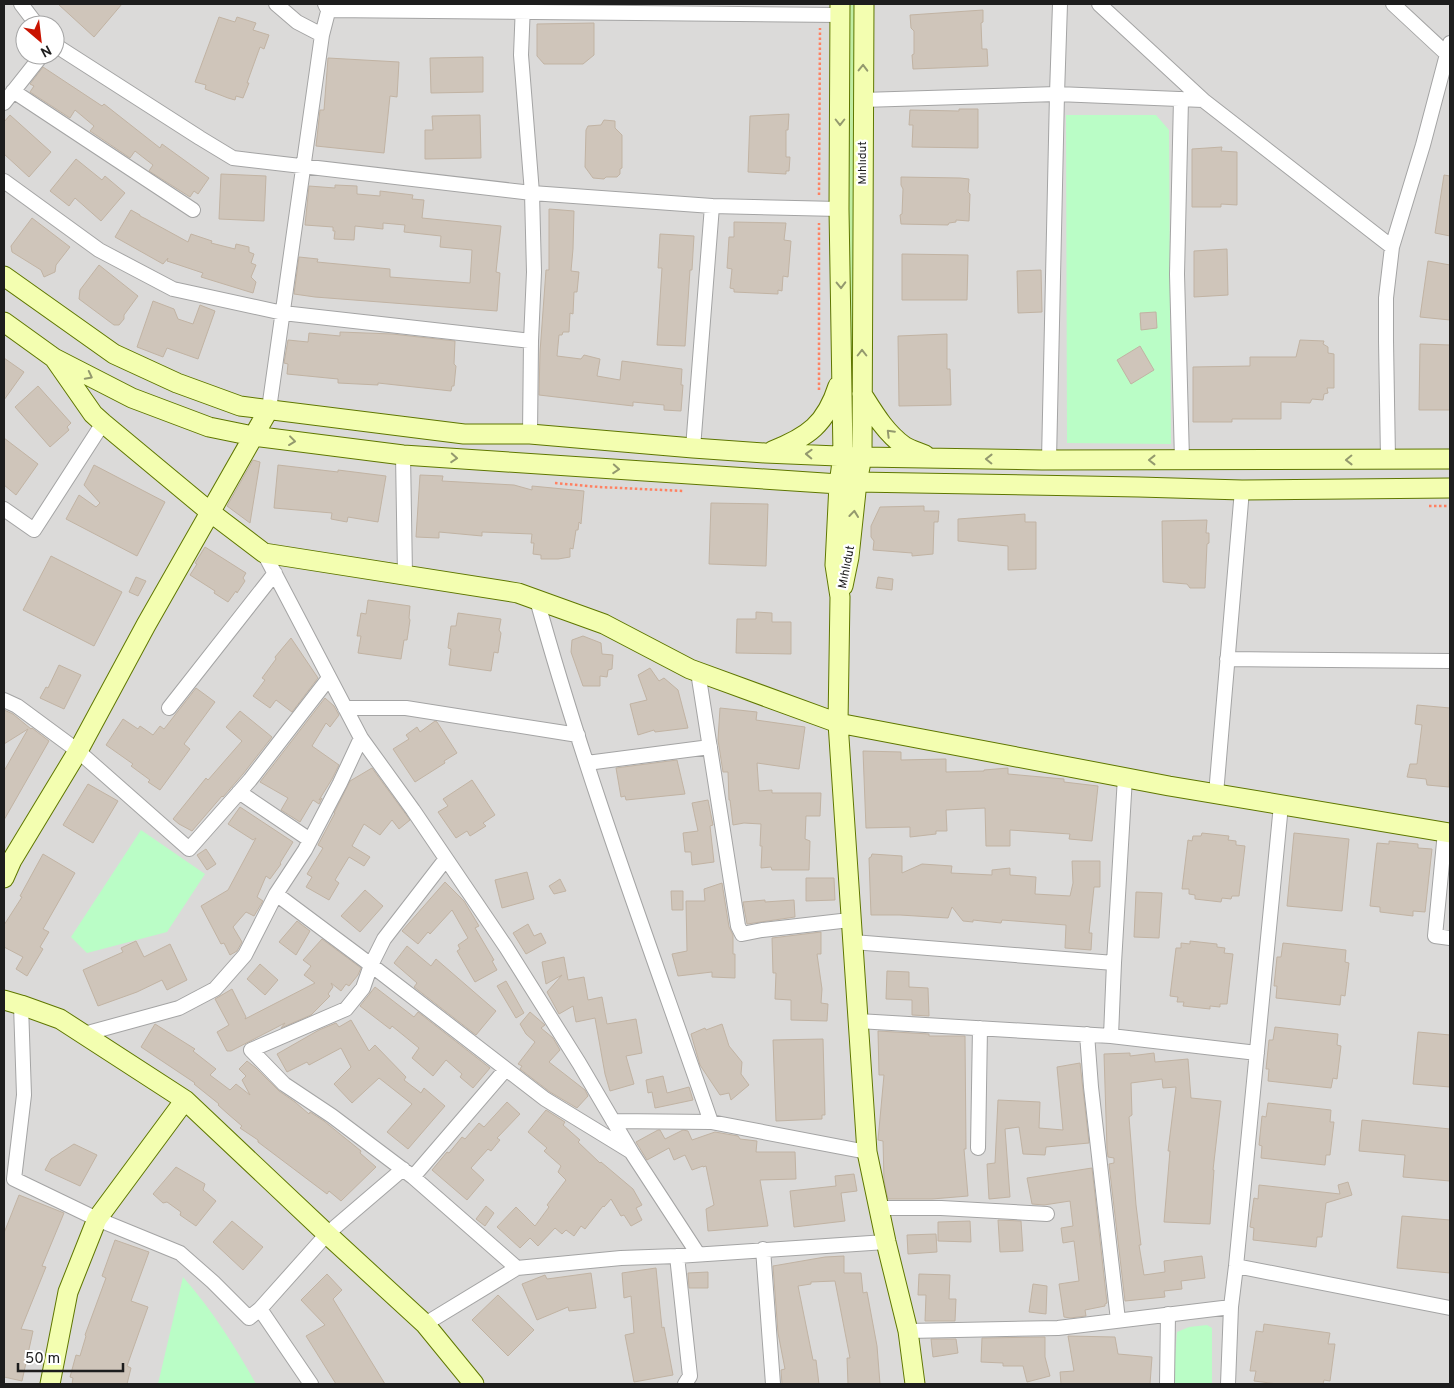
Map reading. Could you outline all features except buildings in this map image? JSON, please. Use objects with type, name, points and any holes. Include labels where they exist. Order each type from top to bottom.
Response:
[{"type":"main road","name":"Mıhlıdut","points":[[848,483],[862,457],[862,100],[864,4]]},
{"type":"main road","name":"Mıhlıdut","points":[[840,9],[839,208],[843,455],[848,483],[835,565],[840,597],[838,723],[867,1152],[878,1208],[908,1331],[915,1384]]},
{"type":"main road","points":[[4,276],[114,354],[177,383],[240,406],[464,434],[530,434],[765,453],[862,457],[1049,460],[1450,459]]},
{"type":"main road","points":[[4,322],[54,358],[132,398],[209,427],[253,436],[403,455],[848,483],[1242,490],[1450,488]]},
{"type":"main road","points":[[54,358],[93,414],[103,424],[210,512],[264,553],[518,593],[604,624],[690,669],[838,723],[1216,794],[1448,832]]},
{"type":"main road","points":[[765,453],[796,440],[809,432],[822,420],[833,404],[842,376]]},
{"type":"main road","points":[[862,394],[891,435],[905,446],[931,458]]},
{"type":"main road","points":[[4,878],[8,855],[78,752],[146,625],[269,409]]},
{"type":"main road","points":[[12,1003],[60,1020],[185,1100],[425,1324],[474,1384]]},
{"type":"main road","points":[[50,1384],[68,1292],[97,1219],[185,1100]]},
{"type":"street","points":[[20,4],[29,15]]},
{"type":"street","points":[[276,4],[298,22],[322,35]]},
{"type":"street","points":[[1049,460],[1060,4]]},
{"type":"street","points":[[1099,4],[1203,100],[1392,247]]},
{"type":"street","points":[[1388,459],[1386,298],[1392,247],[1449,51],[1393,4]]},
{"type":"street","points":[[269,409],[302,167],[327,6],[523,8],[820,15],[840,9]]},
{"type":"street","points":[[523,8],[521,55],[532,193],[534,272],[530,434]]},
{"type":"street","points":[[65,51],[233,158],[532,193],[712,206],[839,208]]},
{"type":"street","points":[[4,103],[34,65]]},
{"type":"street","points":[[14,91],[193,210]]},
{"type":"street","points":[[862,100],[1057,94],[1203,100]]},
{"type":"street","points":[[1181,99],[1177,274],[1182,460]]},
{"type":"street","points":[[4,181],[99,250],[173,290],[283,313],[531,341]]},
{"type":"street","points":[[693,448],[712,206]]},
{"type":"street","points":[[4,509],[34,530],[103,424]]},
{"type":"street","points":[[403,455],[405,575]]},
{"type":"street","points":[[1216,794],[1242,490]]},
{"type":"street","points":[[264,553],[361,738],[506,947],[632,1153],[698,1254]]},
{"type":"street","points":[[169,708],[275,573]]},
{"type":"street","points":[[537,600],[610,834],[711,1122]]},
{"type":"street","points":[[1227,659],[1450,661]]},
{"type":"street","points":[[698,672],[738,926],[742,934],[850,920]]},
{"type":"street","points":[[4,700],[17,706],[78,752],[189,849],[239,792],[329,678]]},
{"type":"street","points":[[345,708],[406,708],[578,735]]},
{"type":"street","points":[[84,1034],[179,1008],[214,989],[245,955],[276,894],[310,840],[361,738]]},
{"type":"street","points":[[587,763],[710,747]]},
{"type":"street","points":[[1111,1036],[1125,777]]},
{"type":"street","points":[[239,792],[310,840]]},
{"type":"street","points":[[1228,1384],[1231,1307],[1281,805]]},
{"type":"street","points":[[1448,832],[1434,936],[1450,938]]},
{"type":"street","points":[[445,860],[384,939],[362,988],[346,1009],[251,1050],[284,1084],[332,1116],[408,1173],[516,1268]]},
{"type":"street","points":[[276,894],[545,1099],[632,1153]]},
{"type":"street","points":[[853,942],[1114,963]]},
{"type":"street","points":[[12,1003],[24,1095],[9,1177],[97,1219],[180,1252],[214,1282],[249,1318],[327,1234],[408,1173],[506,1069]]},
{"type":"street","points":[[858,1021],[1087,1034],[1257,1053]]},
{"type":"street","points":[[978,1148],[980,1028]]},
{"type":"street","points":[[1087,1034],[1091,1087],[1118,1320]]},
{"type":"street","points":[[613,1120],[711,1122],[867,1152]]},
{"type":"street","points":[[878,1208],[940,1208],[1047,1214]]},
{"type":"street","points":[[425,1324],[516,1268],[621,1258],[886,1242]]},
{"type":"street","points":[[763,1249],[774,1384]]},
{"type":"street","points":[[677,1256],[690,1376],[685,1384]]},
{"type":"street","points":[[1236,1266],[1450,1308]]},
{"type":"street","points":[[908,1331],[1058,1328],[1231,1307]]},
{"type":"street","points":[[260,1308],[311,1384]]},
{"type":"street","points":[[1167,1384],[1168,1314]]},
{"type":"path","points":[[819,390],[820,15]]},
{"type":"shaded area","points":[[4,4],[1450,4],[1450,1384],[4,1384]]},
{"type":"green space","points":[[848,4],[855,4],[854,377],[850,376],[846,351]]},
{"type":"green space","points":[[1066,115],[1156,115],[1169,130],[1171,444],[1067,443]]},
{"type":"green space","points":[[141,830],[205,874],[167,932],[87,953],[71,937]]},
{"type":"green space","points":[[183,1277],[204,1302],[256,1384],[158,1384]]},
{"type":"green space","points":[[1207,1325],[1212,1328],[1212,1384],[1173,1384],[1177,1332],[1189,1327]]}]
